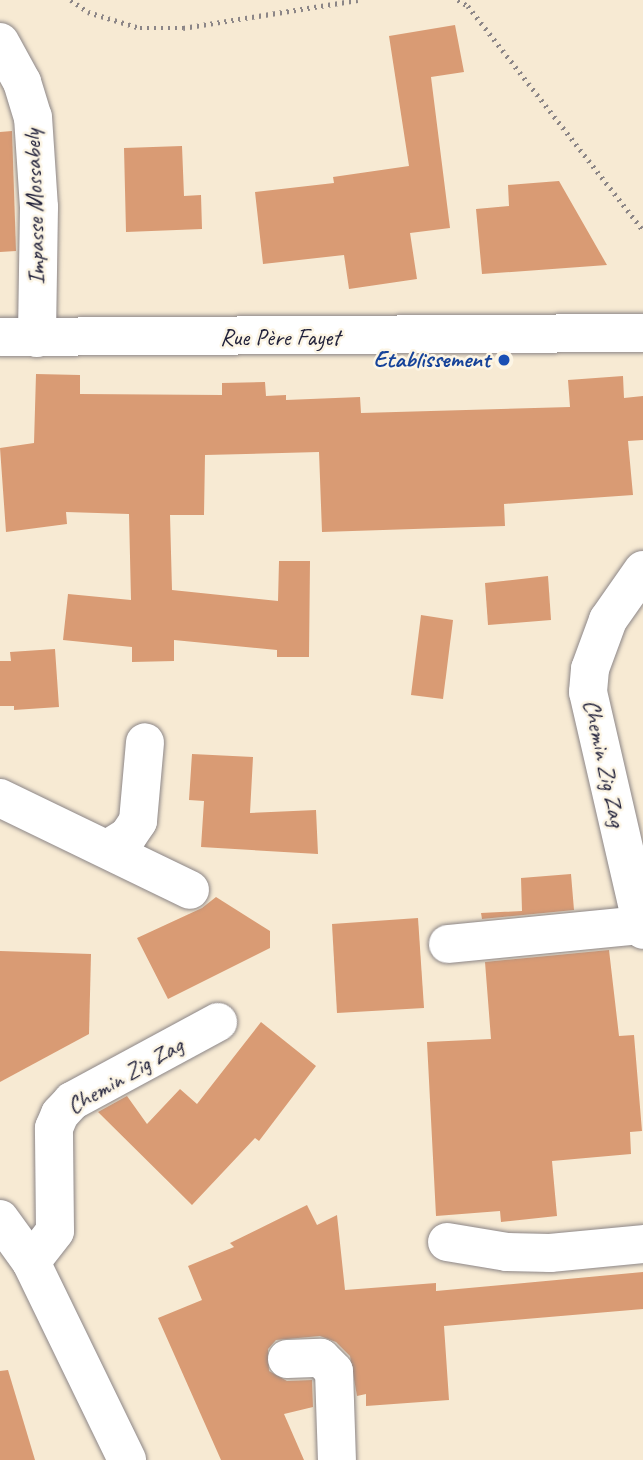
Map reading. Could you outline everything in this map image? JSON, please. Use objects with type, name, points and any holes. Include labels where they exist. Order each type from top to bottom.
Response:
[{"type":"street","name":"Impasse Mossabely","points":[[0,42],[22,82],[33,117],[39,207],[19,338]]},
{"type":"street","name":"Rue Père Fayet","points":[[19,338],[643,333]]},
{"type":"street","name":"Chemin Zig Zag","points":[[448,944],[642,928],[588,692],[590,669],[608,620],[643,570]]},
{"type":"street","points":[[110,848],[128,836],[138,821],[145,742]]},
{"type":"street","points":[[0,798],[110,848],[190,890]]},
{"type":"street","name":"Chemin Zig Zag","points":[[31,1262],[55,1231],[54,1128],[60,1114],[72,1101],[218,1022]]},
{"type":"street","points":[[0,1219],[31,1262],[127,1460]]},
{"type":"street","points":[[447,1242],[508,1252],[550,1253],[643,1244]]},
{"type":"street","points":[[287,1359],[321,1358],[334,1371],[337,1460]]},
{"type":"path","points":[[71,0],[88,12],[140,28],[183,28],[358,0]]},
{"type":"path","points":[[458,0],[468,6],[643,230]]},
{"type":"building","points":[[455,25],[464,72],[431,77],[450,228],[410,233],[417,279],[349,289],[344,255],[263,264],[255,192],[334,183],[333,177],[409,166],[389,36]]},
{"type":"building","points":[[12,131],[16,251],[0,252],[0,132]]},
{"type":"building","points":[[182,146],[184,196],[201,195],[202,229],[126,232],[124,148]]},
{"type":"building","points":[[559,181],[607,265],[482,274],[476,209],[509,206],[508,185]]},
{"type":"building","points":[[36,374],[80,375],[80,394],[222,395],[222,383],[265,382],[266,396],[286,395],[286,400],[360,397],[361,413],[570,407],[568,380],[623,376],[624,398],[643,396],[643,440],[628,441],[633,495],[504,504],[505,526],[322,532],[319,452],[205,455],[204,515],[170,515],[172,590],[278,601],[279,561],[310,561],[309,657],[277,657],[277,650],[174,640],[174,661],[132,662],[132,647],[63,640],[68,594],[131,600],[129,514],[66,512],[67,524],[6,532],[0,448],[34,443]]},
{"type":"building","points":[[548,576],[551,620],[488,625],[485,583]]},
{"type":"building","points":[[421,615],[453,620],[443,699],[411,695]]},
{"type":"building","points":[[55,649],[59,707],[14,710],[14,706],[0,706],[0,661],[11,661],[10,652]]},
{"type":"building","points":[[192,754],[253,757],[250,813],[316,810],[318,854],[201,847],[204,801],[189,800]]},
{"type":"building","points":[[571,874],[574,910],[482,919],[481,913],[522,911],[521,878]]},
{"type":"building","points":[[216,897],[270,931],[270,948],[168,999],[137,938],[202,908]]},
{"type":"building","points":[[418,918],[424,1008],[337,1013],[332,924]]},
{"type":"building","points":[[609,950],[619,1036],[634,1035],[642,1131],[630,1132],[631,1154],[552,1161],[557,1216],[501,1222],[500,1211],[436,1216],[427,1042],[491,1039],[485,962]]},
{"type":"building","points":[[0,951],[91,954],[89,1034],[0,1082]]},
{"type":"building","points":[[261,1022],[316,1066],[259,1141],[255,1138],[192,1205],[98,1112],[127,1096],[147,1124],[180,1089],[197,1104]]},
{"type":"building","points":[[307,1205],[317,1225],[337,1215],[345,1290],[436,1283],[436,1291],[643,1272],[643,1309],[444,1326],[449,1400],[366,1406],[366,1394],[357,1396],[350,1356],[336,1342],[320,1336],[276,1340],[268,1349],[269,1371],[287,1381],[312,1380],[313,1407],[284,1414],[304,1460],[221,1460],[158,1318],[202,1300],[188,1266],[234,1247],[230,1243]]},
{"type":"building","points":[[8,1370],[35,1460],[0,1460],[0,1371]]},
{"type":"place","name":"Etablissement","points":[[504,360]]}]
